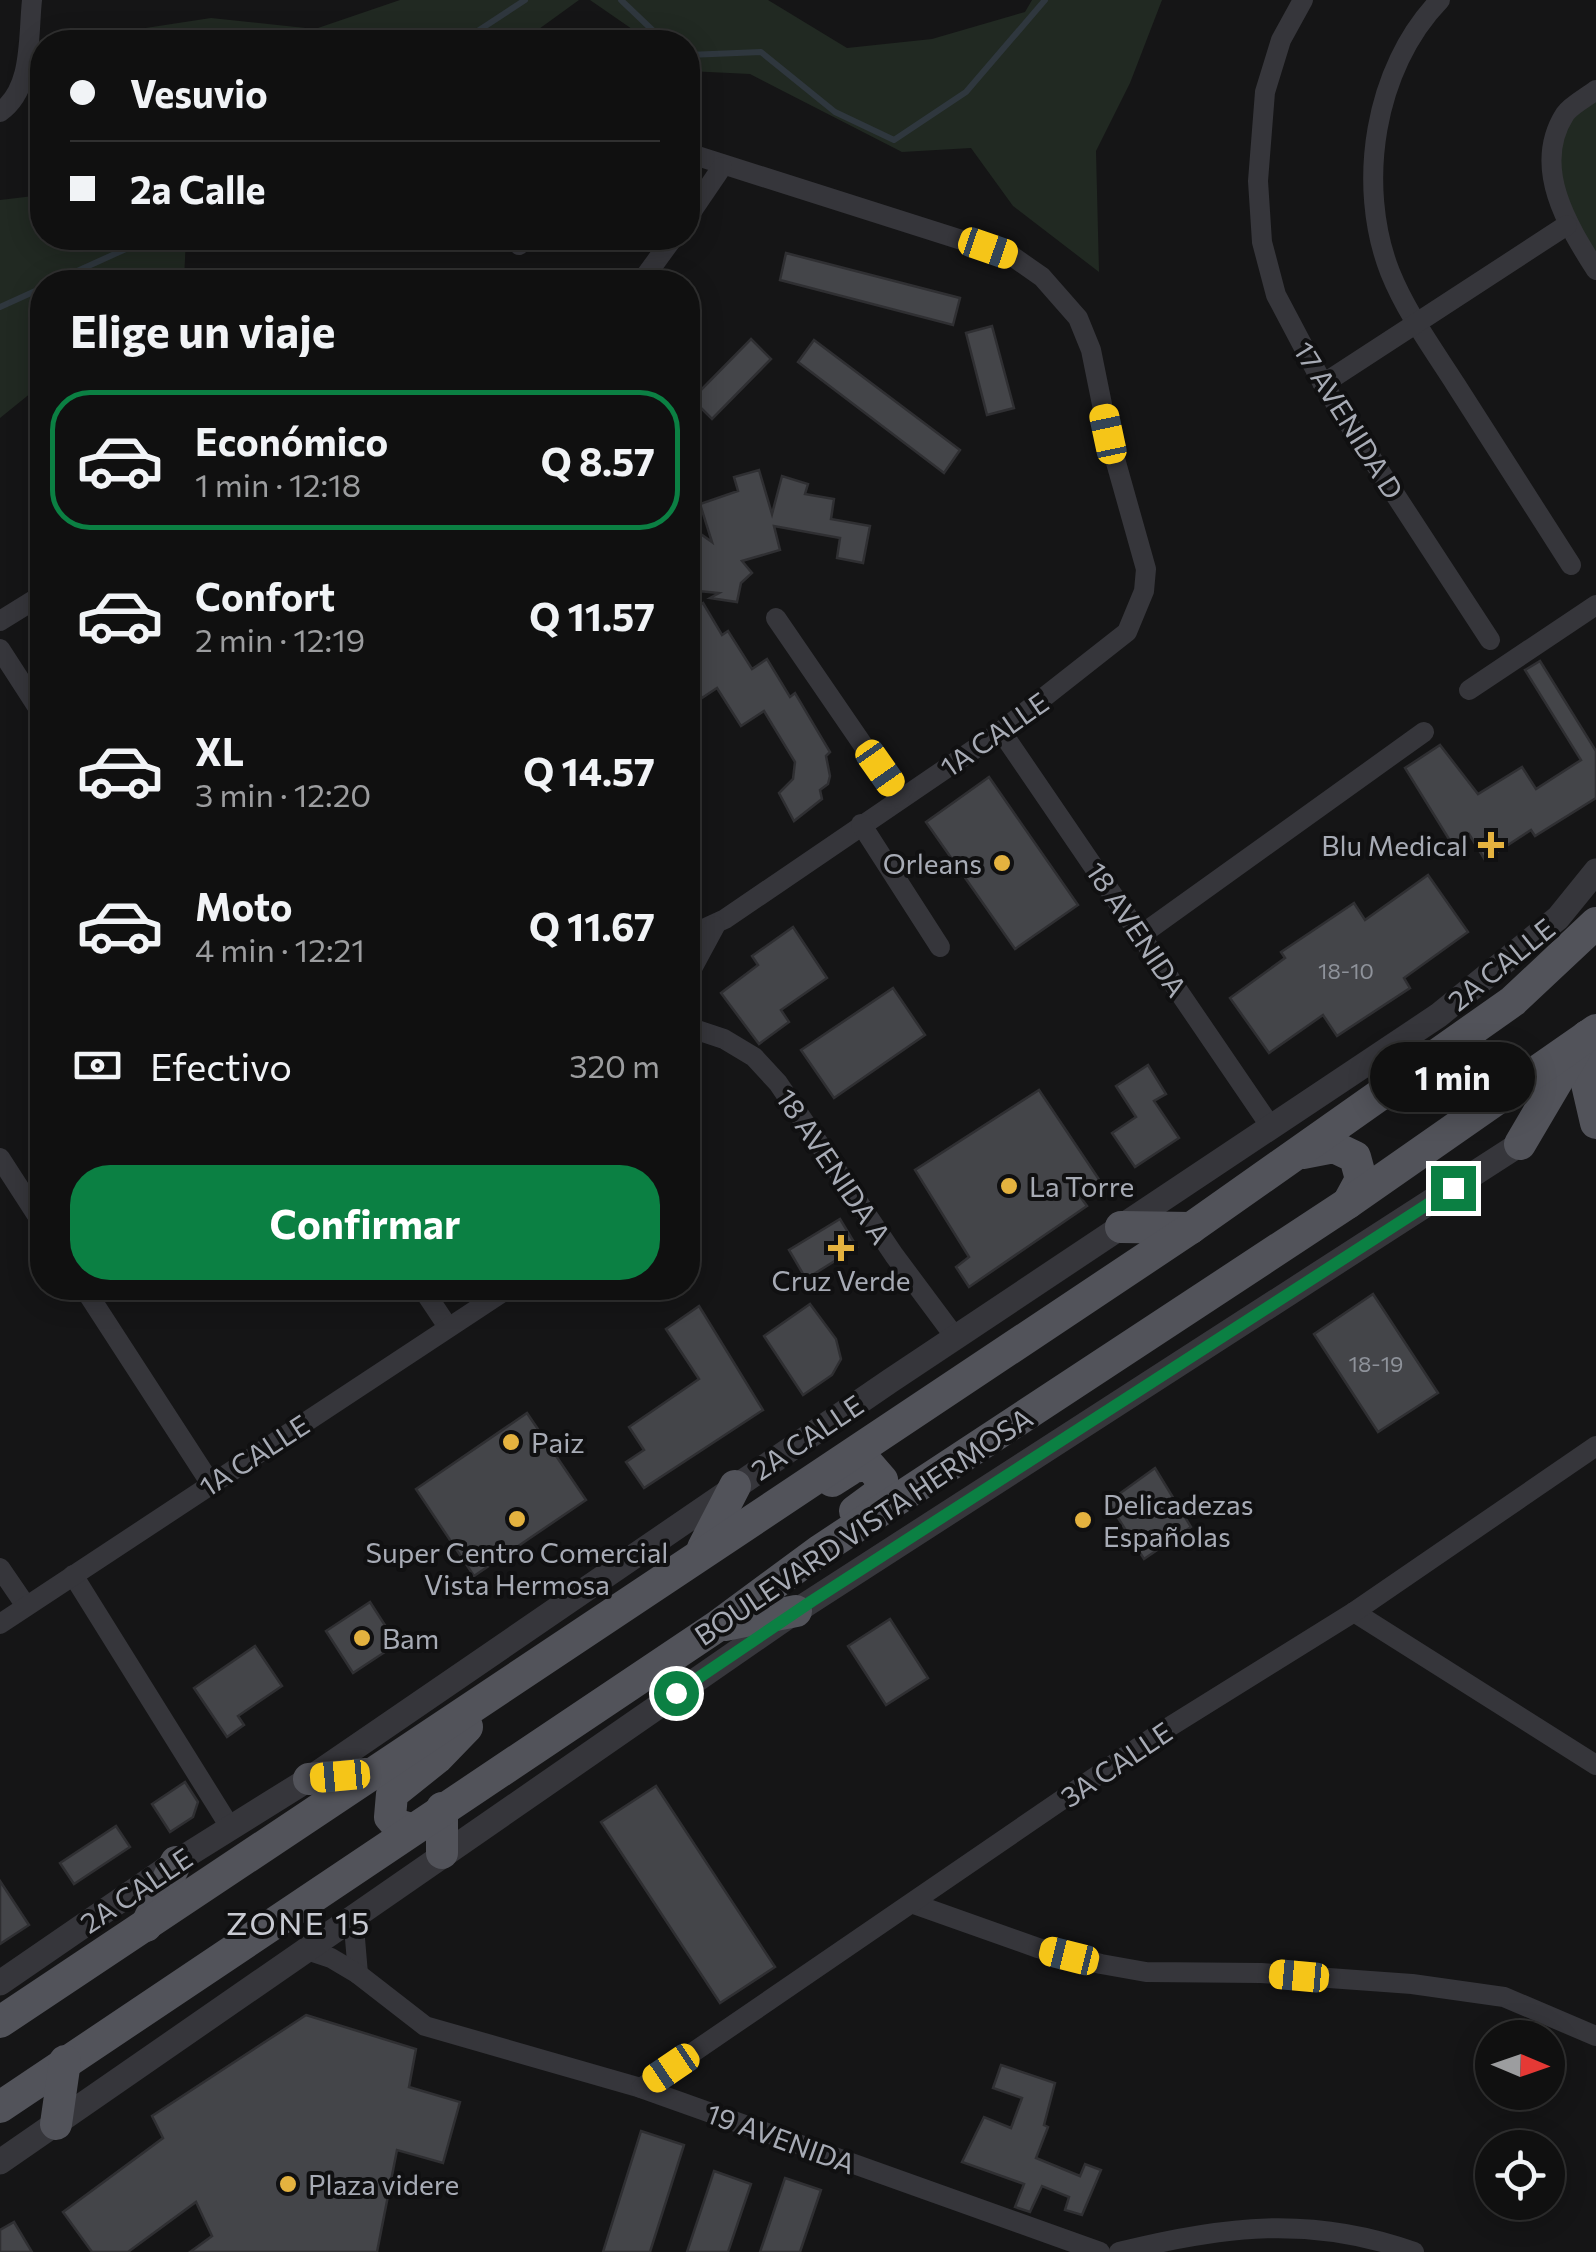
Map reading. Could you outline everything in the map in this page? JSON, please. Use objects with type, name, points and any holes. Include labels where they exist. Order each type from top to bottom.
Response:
[{"type":"main road","points":[[0,2022],[1191,1228],[1513,1002],[1596,923]]},
{"type":"main road","points":[[1588,1036],[1586,1084],[1596,1123]]},
{"type":"main road","points":[[1520,1144],[1588,1036]]},
{"type":"main road","name":"BOULEVARD VISTA HERMOSA","points":[[0,2107],[716,1627],[775,1582],[1348,1203],[1588,1036]]},
{"type":"main road","points":[[1520,1144],[1554,1124],[1568,1122],[1596,1135]]},
{"type":"main road","points":[[1293,1156],[1326,1148],[1349,1152],[1361,1171],[1348,1203]]},
{"type":"main road","points":[[1122,1227],[1191,1228]]},
{"type":"main road","points":[[775,1582],[792,1555],[874,1498],[882,1480],[874,1467],[861,1465],[820,1490],[791,1492]]},
{"type":"main road","points":[[694,1558],[707,1545],[736,1486]]},
{"type":"main road","points":[[716,1627],[796,1612]]},
{"type":"main road","points":[[411,1829],[397,1825],[390,1817],[392,1794],[462,1734],[487,1700]]},
{"type":"main road","points":[[309,1779],[370,1773]]},
{"type":"main road","points":[[442,1808],[442,1853]]},
{"type":"main road","points":[[146,1926],[176,1862]]},
{"type":"main road","points":[[56,2124],[65,2061]]},
{"type":"street","points":[[0,112],[14,102],[22,88],[32,0]]},
{"type":"street","name":"17 AVENIDA D","points":[[1304,0],[1281,40],[1265,92],[1258,181],[1262,242],[1276,296],[1323,384],[1490,640]]},
{"type":"street","points":[[1440,0],[1396,65],[1376,136],[1374,216],[1390,272],[1415,321],[1571,565]]},
{"type":"street","points":[[1596,90],[1565,113],[1553,150],[1555,194],[1567,225],[1596,270]]},
{"type":"street","name":"1A CALLE","points":[[700,157],[1000,252],[1042,277],[1078,318],[1091,350],[1146,569],[1144,591],[1127,632],[1001,731],[716,924],[700,931]]},
{"type":"street","points":[[700,199],[722,167]]},
{"type":"street","points":[[1323,384],[1567,225]]},
{"type":"street","points":[[0,621],[30,602]]},
{"type":"street","points":[[1469,690],[1596,605]]},
{"type":"street","points":[[776,618],[900,798]]},
{"type":"street","points":[[0,650],[30,696]]},
{"type":"street","name":"18 AVENIDA","points":[[1001,731],[1271,1127]]},
{"type":"street","points":[[1142,935],[1424,732]]},
{"type":"street","points":[[862,824],[940,947]]},
{"type":"street","name":"2A CALLE","points":[[0,1982],[176,1862],[309,1779],[955,1337],[1439,1015],[1520,953],[1565,910],[1596,870]]},
{"type":"street","name":"1A CALLE","points":[[700,954],[716,924]]},
{"type":"street","name":"18 AVENIDA A","points":[[700,1031],[724,1038],[754,1057],[778,1083],[894,1255],[955,1337]]},
{"type":"street","points":[[0,2162],[353,1914],[796,1612],[1520,1144]]},
{"type":"street","points":[[0,1158],[30,1204]]},
{"type":"street","points":[[92,1300],[212,1484]]},
{"type":"street","points":[[430,1300],[448,1328]]},
{"type":"street","name":"1A CALLE","points":[[0,1624],[491,1300]]},
{"type":"street","name":"3A CALLE","points":[[641,2088],[1158,1734],[1354,1612],[1596,1446]]},
{"type":"street","points":[[0,1568],[26,1606]]},
{"type":"street","points":[[73,1575],[230,1827]]},
{"type":"street","points":[[1354,1612],[1596,1764]]},
{"type":"street","points":[[914,1904],[1038,1948],[1101,1964],[1146,1972],[1261,1972],[1412,1984],[1504,1998],[1596,2036]]},
{"type":"street","points":[[353,1914],[358,1974]]},
{"type":"street","name":"19 AVENIDA","points":[[304,1949],[331,1958],[358,1974],[425,2026],[641,2088],[1100,2252]]},
{"type":"street","points":[[1118,2252],[1192,2234],[1275,2225],[1367,2235],[1414,2252]]},
{"type":"shaded area","points":[[400,0],[579,0],[538,30],[139,30],[211,18],[315,29]]},
{"type":"shaded area","points":[[590,0],[768,0],[847,48],[932,39],[1025,12],[1032,0],[1162,0],[1130,83],[1096,151],[1099,272],[1013,206],[971,148],[902,152],[750,74],[700,72],[700,30],[632,29]]},
{"type":"shaded area","points":[[1596,93],[1596,264],[1570,223],[1555,151],[1567,115]]},
{"type":"shaded area","points":[[30,196],[30,250],[185,250],[184,270],[30,270],[30,394],[0,418],[0,200]]},
{"type":"building","points":[[786,253],[960,298],[953,325],[780,280]]},
{"type":"building","points":[[992,326],[1014,408],[987,415],[966,333]]},
{"type":"building","points":[[751,339],[771,359],[712,419],[700,407],[700,391]]},
{"type":"building","points":[[814,340],[960,450],[944,473],[798,362]]},
{"type":"building","points":[[759,470],[772,514],[782,476],[808,484],[805,494],[834,499],[831,519],[870,526],[863,563],[837,558],[840,538],[774,526],[780,550],[742,561],[752,573],[741,583],[737,602],[710,598],[719,593],[700,591],[700,534],[712,542],[700,504],[738,491],[734,477]]},
{"type":"building","points":[[703,603],[722,635],[728,631],[752,669],[767,659],[790,697],[795,693],[830,752],[826,756],[830,776],[828,784],[820,790],[822,799],[794,821],[779,793],[793,779],[795,762],[764,711],[741,726],[717,688],[702,698],[700,695]]},
{"type":"building","points":[[1540,661],[1596,751],[1596,798],[1535,836],[1531,830],[1485,860],[1469,834],[1452,844],[1405,768],[1440,745],[1478,794],[1522,767],[1536,789],[1581,760],[1525,670]]},
{"type":"building","name":"Orleans","points":[[989,777],[1078,905],[1015,949],[926,822]]},
{"type":"building","points":[[1428,875],[1468,932],[1404,978],[1410,988],[1337,1036],[1323,1015],[1269,1053],[1230,998],[1285,958],[1281,952],[1354,903],[1365,920]]},
{"type":"building","points":[[793,927],[827,978],[781,1010],[789,1022],[759,1044],[721,993],[758,965],[752,956]]},
{"type":"building","points":[[893,988],[925,1035],[834,1098],[801,1050]]},
{"type":"building","points":[[1148,1065],[1166,1094],[1154,1101],[1179,1138],[1135,1167],[1112,1133],[1136,1117],[1116,1086]]},
{"type":"building","name":"La Torre","points":[[1039,1090],[1100,1181],[1079,1195],[1087,1206],[969,1287],[956,1267],[969,1257],[915,1170]]},
{"type":"building","points":[[840,1219],[857,1247],[806,1279],[789,1250]]},
{"type":"building","points":[[1373,1294],[1438,1393],[1378,1432],[1314,1334]]},
{"type":"building","points":[[810,1304],[836,1339],[841,1359],[832,1375],[803,1395],[764,1336]]},
{"type":"building","points":[[699,1306],[763,1410],[644,1488],[626,1462],[644,1450],[629,1427],[699,1379],[666,1329]]},
{"type":"building","points":[[527,1413],[586,1500],[474,1576],[416,1489]]},
{"type":"building","points":[[1155,1468],[1191,1527],[1144,1559],[1108,1502]]},
{"type":"building","name":"Bam","points":[[370,1602],[397,1644],[353,1673],[326,1631]]},
{"type":"building","points":[[890,1619],[928,1678],[886,1705],[848,1646]]},
{"type":"building","points":[[255,1646],[282,1686],[238,1716],[244,1725],[227,1737],[194,1688]]},
{"type":"building","points":[[185,1782],[198,1802],[193,1817],[170,1832],[152,1804]]},
{"type":"building","points":[[656,1786],[775,1967],[720,2003],[601,1822]]},
{"type":"building","points":[[116,1826],[130,1847],[74,1884],[60,1863]]},
{"type":"building","points":[[0,1881],[29,1925],[0,1944]]},
{"type":"building","name":"Plaza videre","points":[[306,2015],[416,2049],[409,2087],[460,2102],[443,2163],[397,2150],[377,2252],[190,2252],[212,2236],[196,2202],[128,2252],[92,2252],[63,2212],[163,2138],[152,2116]]},
{"type":"building","points":[[1001,2065],[1055,2083],[1044,2125],[1048,2127],[1036,2158],[1080,2176],[1085,2164],[1101,2170],[1082,2215],[1065,2210],[1069,2197],[1042,2186],[1030,2212],[1015,2207],[1024,2184],[962,2162],[984,2117],[1011,2128],[1022,2098],[993,2088]]},
{"type":"building","points":[[641,2131],[684,2145],[650,2252],[603,2252]]},
{"type":"building","points":[[714,2171],[751,2184],[728,2252],[687,2252]]},
{"type":"building","points":[[785,2178],[821,2190],[800,2252],[760,2252]]},
{"type":"building","points":[[14,2222],[32,2252],[0,2252],[0,2230]]},
{"type":"waterway","points":[[479,30],[525,0]]},
{"type":"waterway","points":[[621,0],[652,30]]},
{"type":"waterway","points":[[700,55],[761,52],[835,112],[894,140],[966,92],[1045,0]]},
{"type":"waterway","points":[[79,270],[124,250]]},
{"type":"waterway","points":[[0,307],[30,293]]},
{"type":"place","name":"Blu Medical","points":[[1491,845]]},
{"type":"place","name":"Orleans","points":[[1002,863]]},
{"type":"place","name":"La Torre","points":[[1009,1186]]},
{"type":"place","name":"Cruz Verde","points":[[841,1248]]},
{"type":"place","name":"Paiz","points":[[511,1442]]},
{"type":"place","name":"Super Centro Comercial Vista Hermosa","points":[[517,1519]]},
{"type":"place","name":"Delicadezas Españolas","points":[[1083,1520]]},
{"type":"place","name":"Bam","points":[[362,1638]]},
{"type":"place","name":"Plaza videre","points":[[288,2184]]},
{"type":"district","name":"ZONE 15","points":[[299,1922]]},
{"type":"route","points":[[676,1693],[812,1601],[1453,1188]]}]
